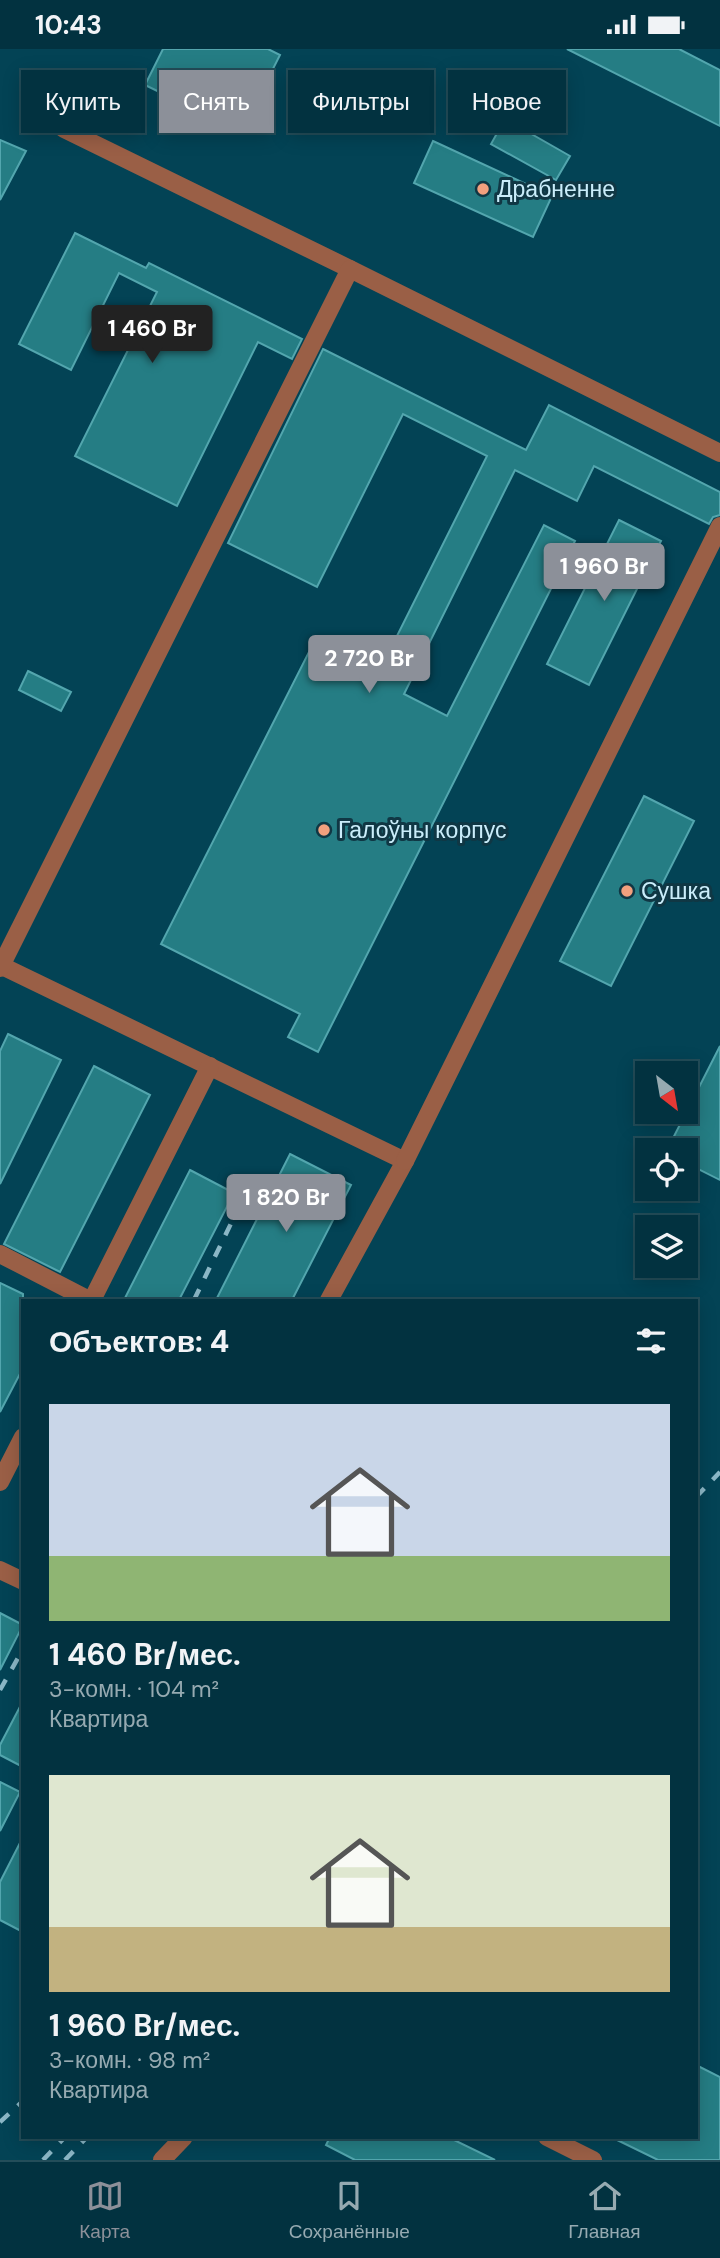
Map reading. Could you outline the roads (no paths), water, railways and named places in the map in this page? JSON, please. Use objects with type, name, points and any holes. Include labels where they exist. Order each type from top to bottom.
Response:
[{"type":"lane","points":[[72,133],[720,453]]},
{"type":"lane","points":[[350,269],[0,966],[405,1161]]},
{"type":"lane","points":[[330,1299],[405,1161],[720,526]]},
{"type":"lane","points":[[91,1299],[210,1066]]},
{"type":"lane","points":[[0,1254],[88,1299]]},
{"type":"lane","points":[[0,1482],[21,1441]]},
{"type":"lane","points":[[0,1570],[21,1580]]},
{"type":"lane","points":[[162,2160],[182,2139]]},
{"type":"lane","points":[[551,2139],[593,2160]]},
{"type":"railway","points":[[194,1299],[252,1180]]},
{"type":"railway","points":[[698,1495],[720,1472]]},
{"type":"railway","points":[[0,1690],[21,1653]]},
{"type":"railway","points":[[0,2122],[21,2103]]},
{"type":"railway","points":[[43,2160],[63,2139]]},
{"type":"railway","points":[[65,2160],[85,2139]]},
{"type":"place","name":"Драбненне","points":[[483,189]]},
{"type":"place","name":"Галоўны корпус","points":[[324,830]]},
{"type":"place","name":"Сушка","points":[[627,891]]}]
